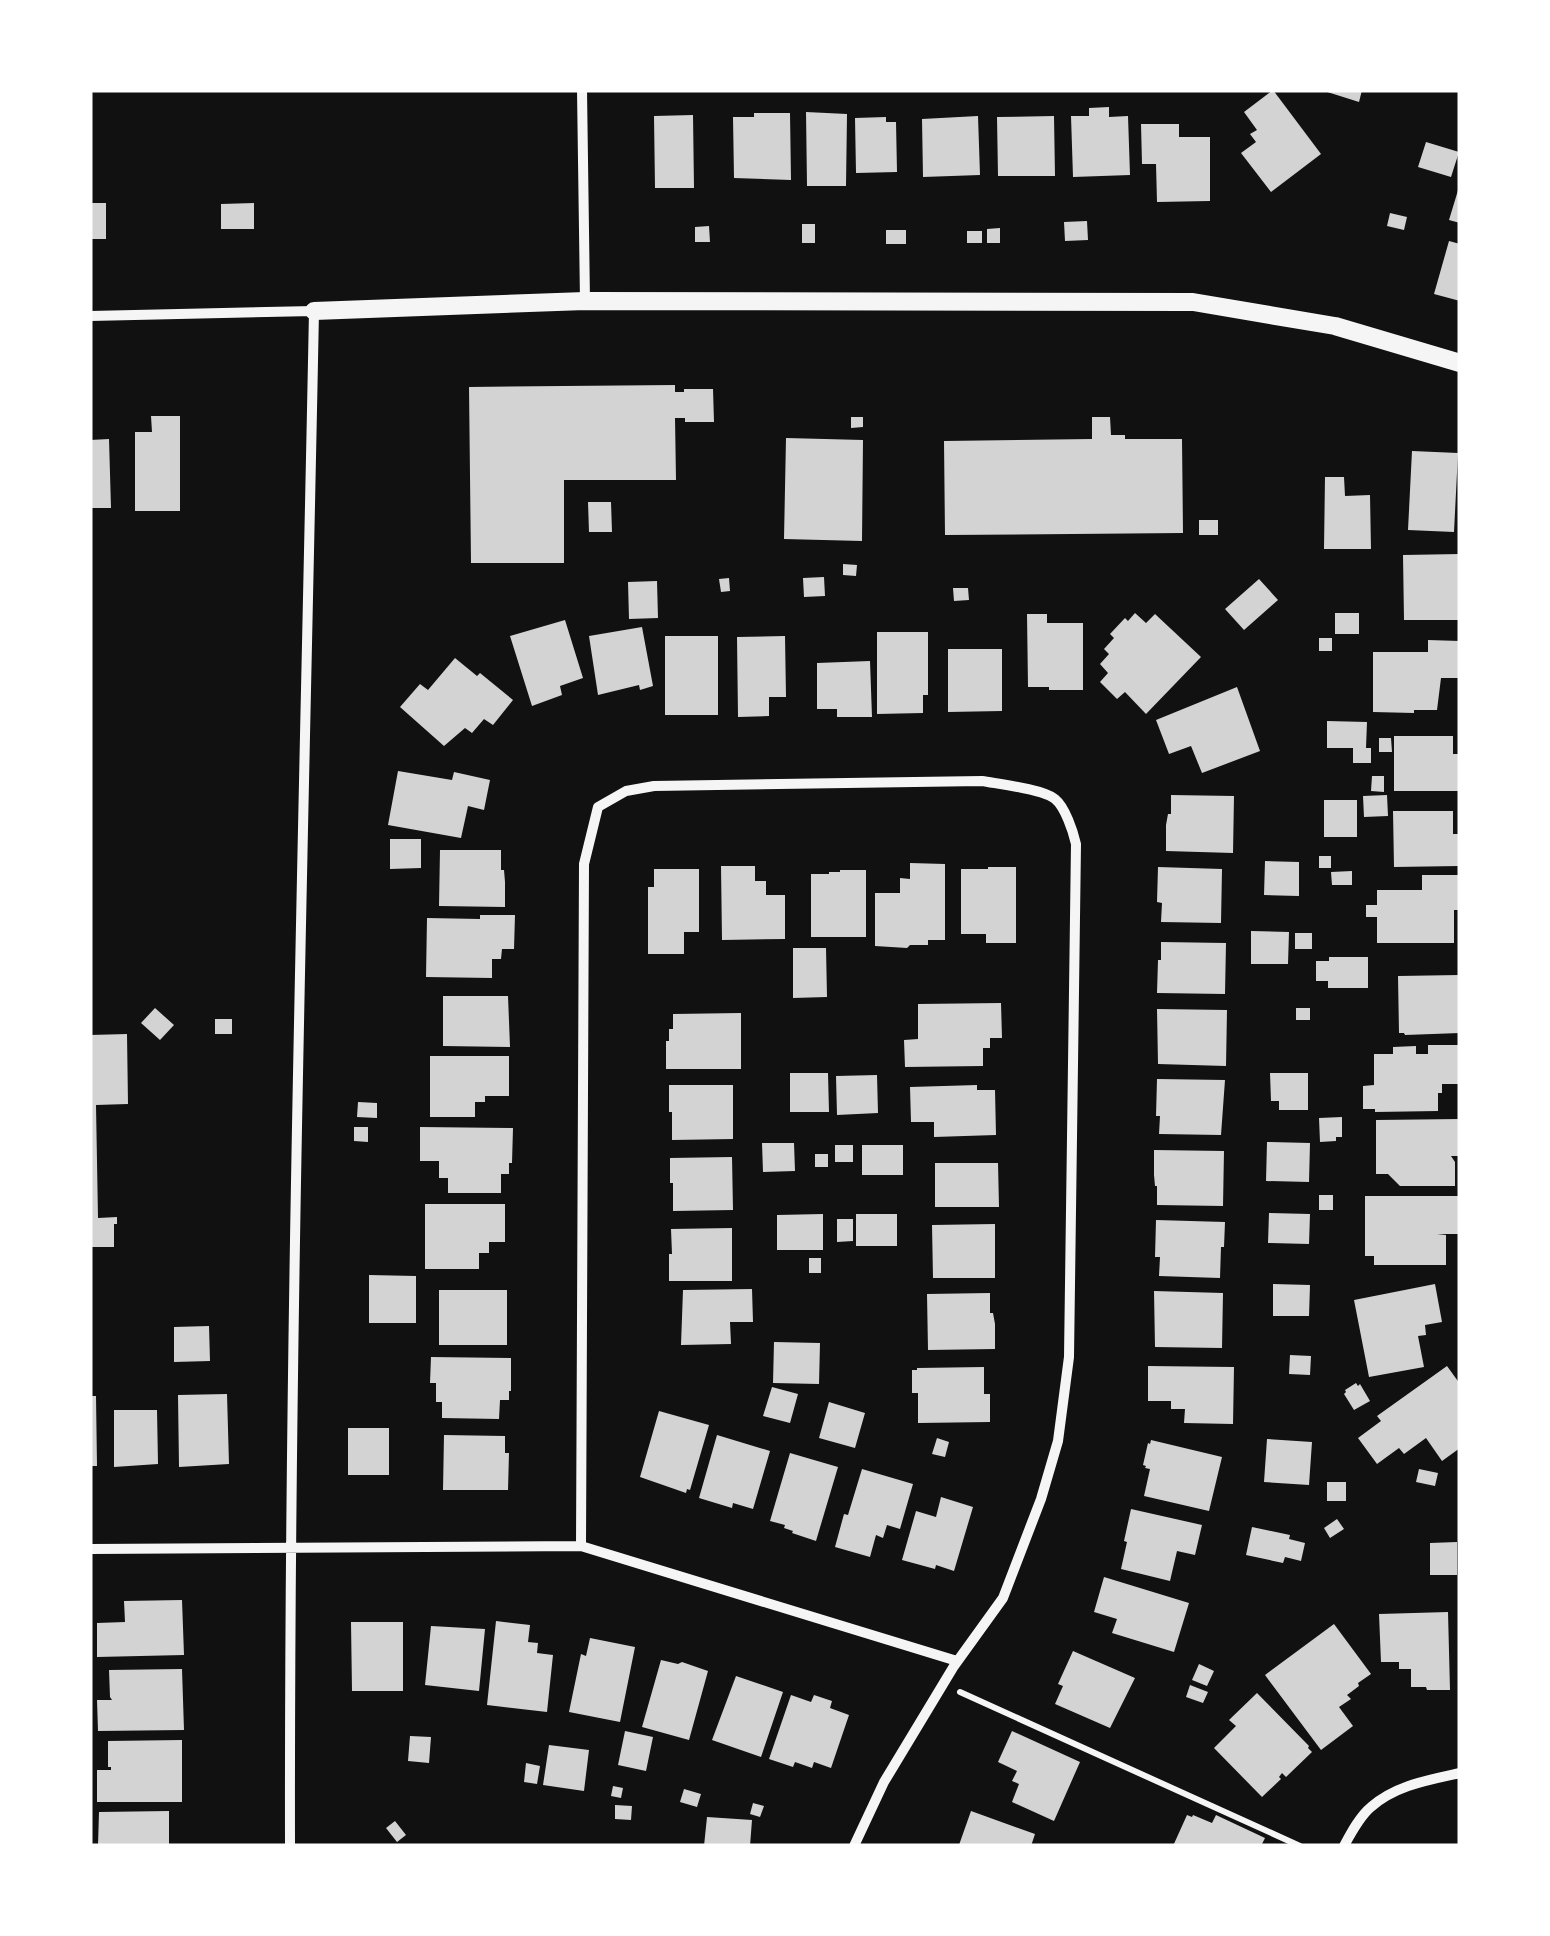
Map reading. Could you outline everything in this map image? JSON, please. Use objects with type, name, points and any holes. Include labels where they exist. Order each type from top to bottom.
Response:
[{"type":"street","points":[[582,90],[585,301]]},
{"type":"street","points":[[90,316],[585,301],[1193,302],[1335,326],[1460,363]]},
{"type":"street","points":[[290,1846],[290,1548],[314,311]]},
{"type":"street","points":[[581,1546],[584,864],[598,807],[626,791],[654,786],[982,781],[1055,799],[1072,828],[1076,844],[1069,1357],[1058,1441],[1041,1499],[1002,1598],[957,1661],[884,1782],[854,1846]]},
{"type":"street","points":[[90,1549],[581,1546],[957,1661]]},
{"type":"street","points":[[1344,1846],[1369,1808],[1392,1793],[1418,1782],[1460,1773]]},
{"type":"path","points":[[943,1684],[1300,1846]]},
{"type":"building","points":[[1273,90],[1321,154],[1271,192],[1241,153],[1256,142],[1250,134],[1257,130],[1244,112]]},
{"type":"building","points":[[1321,90],[1362,90],[1359,102]]},
{"type":"building","points":[[1109,107],[1109,117],[1128,116],[1130,175],[1073,177],[1071,116],[1089,116],[1089,108]]},
{"type":"building","points":[[806,112],[847,114],[846,186],[807,186]]},
{"type":"building","points":[[754,113],[790,113],[791,180],[734,178],[733,117],[754,117]]},
{"type":"building","points":[[693,115],[694,188],[655,188],[654,116]]},
{"type":"building","points":[[978,116],[980,175],[923,177],[922,119]]},
{"type":"building","points":[[1054,116],[1055,176],[998,176],[997,117]]},
{"type":"building","points":[[886,117],[886,122],[896,122],[897,172],[856,173],[855,118]]},
{"type":"building","points":[[1141,124],[1179,124],[1179,137],[1210,137],[1210,201],[1157,202],[1156,164],[1142,164]]},
{"type":"building","points":[[1426,142],[1459,152],[1451,177],[1418,167]]},
{"type":"building","points":[[1460,188],[1460,223],[1449,220]]},
{"type":"building","points":[[90,203],[106,203],[106,239],[90,239]]},
{"type":"building","points":[[254,203],[254,229],[221,229],[221,204]]},
{"type":"building","points":[[1390,213],[1407,217],[1404,230],[1387,226]]},
{"type":"building","points":[[1087,221],[1088,240],[1065,241],[1064,222]]},
{"type":"building","points":[[802,224],[815,224],[815,243],[802,243]]},
{"type":"building","points":[[709,226],[710,242],[695,242],[695,227]]},
{"type":"building","points":[[1000,228],[1000,243],[987,243],[987,229]]},
{"type":"building","points":[[886,230],[906,230],[906,244],[886,244]]},
{"type":"building","points":[[967,231],[982,231],[982,243],[967,243]]},
{"type":"building","points":[[1449,241],[1460,244],[1460,301],[1434,294]]},
{"type":"building","points":[[675,385],[675,392],[713,389],[714,422],[675,418],[676,480],[564,480],[564,563],[471,563],[469,387]]},
{"type":"building","points":[[151,416],[180,416],[180,511],[135,511],[135,432],[152,432]]},
{"type":"building","points":[[851,417],[863,417],[863,427],[851,428]]},
{"type":"building","points":[[1092,417],[1110,417],[1111,435],[1125,435],[1125,439],[1182,439],[1183,533],[945,535],[944,441],[1092,439]]},
{"type":"building","points":[[786,438],[863,440],[862,541],[784,539]]},
{"type":"building","points":[[109,439],[111,508],[90,508],[90,440]]},
{"type":"building","points":[[1412,451],[1458,453],[1454,532],[1408,530]]},
{"type":"building","points":[[1325,477],[1344,477],[1345,496],[1370,495],[1371,549],[1324,549]]},
{"type":"building","points":[[588,502],[611,502],[612,532],[589,532]]},
{"type":"building","points":[[1199,520],[1218,520],[1218,535],[1199,535]]},
{"type":"building","points":[[1460,554],[1460,620],[1404,620],[1403,555]]},
{"type":"building","points":[[843,564],[857,565],[856,576],[843,575]]},
{"type":"building","points":[[824,577],[825,596],[804,597],[803,578]]},
{"type":"building","points":[[729,578],[730,591],[721,592],[719,579]]},
{"type":"building","points":[[1259,579],[1278,600],[1244,630],[1225,609]]},
{"type":"building","points":[[657,581],[658,618],[629,619],[628,582]]},
{"type":"building","points":[[953,588],[968,588],[969,600],[954,601]]},
{"type":"building","points":[[1135,613],[1146,623],[1155,614],[1201,657],[1146,714],[1125,692],[1117,699],[1100,682],[1108,673],[1100,664],[1109,654],[1104,649],[1114,638],[1110,634]]},
{"type":"building","points":[[1335,613],[1359,613],[1359,634],[1335,634]]},
{"type":"building","points":[[1027,614],[1047,614],[1047,623],[1083,623],[1083,690],[1028,687]]},
{"type":"building","points":[[565,620],[583,678],[560,686],[562,695],[532,706],[510,636]]},
{"type":"building","points":[[642,627],[653,686],[640,690],[639,685],[598,695],[589,636]]},
{"type":"building","points":[[877,632],[928,632],[928,695],[923,695],[923,713],[877,714]]},
{"type":"building","points":[[665,636],[718,636],[718,715],[665,715]]},
{"type":"building","points":[[785,636],[786,697],[769,697],[769,716],[738,717],[737,637]]},
{"type":"building","points":[[1319,638],[1332,638],[1332,651],[1319,651]]},
{"type":"building","points":[[1428,640],[1460,641],[1460,678],[1441,678],[1437,710],[1373,712],[1373,652],[1428,652]]},
{"type":"building","points":[[948,649],[1002,649],[1002,711],[948,712]]},
{"type":"building","points":[[455,658],[513,700],[493,725],[484,719],[472,733],[465,728],[444,746],[400,707],[420,684],[428,690]]},
{"type":"building","points":[[870,661],[872,717],[837,717],[837,709],[817,709],[817,663]]},
{"type":"building","points":[[1237,687],[1260,751],[1202,773],[1191,746],[1169,754],[1156,720]]},
{"type":"building","points":[[1327,721],[1367,722],[1366,748],[1371,748],[1371,763],[1353,763],[1353,748],[1327,748]]},
{"type":"building","points":[[1394,736],[1453,736],[1453,754],[1460,754],[1460,791],[1394,791]]},
{"type":"building","points":[[1379,738],[1391,738],[1392,752],[1379,752]]},
{"type":"building","points":[[398,771],[452,780],[454,772],[490,780],[484,810],[468,806],[461,838],[388,825]]},
{"type":"building","points":[[1372,776],[1384,776],[1384,792],[1371,791]]},
{"type":"building","points":[[1171,795],[1234,796],[1233,853],[1166,851]]},
{"type":"building","points":[[1387,795],[1388,816],[1364,817],[1363,796]]},
{"type":"building","points":[[1324,800],[1357,800],[1357,837],[1324,837]]},
{"type":"building","points":[[1393,811],[1453,811],[1453,834],[1460,834],[1460,866],[1394,867]]},
{"type":"building","points":[[390,839],[421,839],[421,868],[390,869]]},
{"type":"building","points":[[440,850],[501,850],[505,907],[439,906]]},
{"type":"building","points":[[1319,856],[1331,856],[1331,868],[1319,868]]},
{"type":"building","points":[[1265,861],[1299,862],[1299,896],[1264,895]]},
{"type":"building","points":[[910,863],[945,864],[945,940],[928,940],[928,945],[907,948],[875,946],[875,893],[900,893],[900,878],[910,879]]},
{"type":"building","points":[[721,866],[755,866],[755,881],[766,881],[766,895],[785,895],[785,939],[722,940]]},
{"type":"building","points":[[1016,867],[1016,943],[986,943],[986,934],[961,934],[961,869]]},
{"type":"building","points":[[1158,867],[1222,869],[1221,923],[1161,922]]},
{"type":"building","points":[[654,869],[699,869],[699,932],[684,932],[684,954],[648,954],[648,887],[654,887]]},
{"type":"building","points":[[866,870],[866,937],[811,937],[811,874]]},
{"type":"building","points":[[1352,871],[1352,885],[1332,885],[1331,872]]},
{"type":"building","points":[[1422,875],[1460,875],[1460,910],[1454,910],[1454,943],[1377,943],[1377,917],[1366,917],[1366,905],[1377,905],[1377,890],[1422,890]]},
{"type":"building","points":[[480,915],[515,915],[514,949],[502,949],[501,959],[492,959],[492,978],[426,977],[427,918],[480,919]]},
{"type":"building","points":[[1251,931],[1289,932],[1288,964],[1251,964]]},
{"type":"building","points":[[1295,933],[1312,933],[1312,949],[1295,949]]},
{"type":"building","points":[[1161,942],[1226,943],[1225,994],[1157,993]]},
{"type":"building","points":[[793,948],[826,948],[827,997],[793,998]]},
{"type":"building","points":[[1329,957],[1368,957],[1368,988],[1328,988],[1328,981],[1316,981],[1316,961],[1329,961]]},
{"type":"building","points":[[1459,975],[1460,1033],[1399,1033],[1398,976]]},
{"type":"building","points":[[443,996],[508,996],[510,1047],[443,1046]]},
{"type":"building","points":[[1001,1003],[1002,1038],[990,1038],[990,1048],[983,1048],[983,1066],[905,1067],[904,1040],[918,1039],[918,1004]]},
{"type":"building","points":[[155,1008],[174,1025],[160,1040],[141,1023]]},
{"type":"building","points":[[1296,1008],[1310,1008],[1310,1020],[1296,1020]]},
{"type":"building","points":[[1157,1009],[1227,1010],[1226,1066],[1158,1064]]},
{"type":"building","points":[[741,1013],[741,1069],[666,1069],[666,1041],[669,1029],[673,1029],[673,1014]]},
{"type":"building","points":[[215,1019],[232,1019],[232,1034],[215,1034]]},
{"type":"building","points":[[127,1034],[128,1104],[96,1105],[98,1218],[117,1217],[114,1247],[90,1247],[90,1035]]},
{"type":"building","points":[[1428,1045],[1460,1045],[1460,1084],[1442,1084],[1438,1111],[1363,1109],[1363,1086],[1374,1085],[1374,1054],[1393,1054],[1393,1047],[1416,1046],[1416,1054],[1428,1054]]},
{"type":"building","points":[[430,1056],[509,1056],[509,1096],[485,1096],[485,1102],[475,1102],[475,1117],[430,1117]]},
{"type":"building","points":[[790,1073],[828,1073],[829,1112],[790,1112]]},
{"type":"building","points":[[1270,1073],[1308,1073],[1308,1110],[1279,1110],[1279,1101],[1271,1101]]},
{"type":"building","points":[[877,1075],[878,1113],[837,1115],[836,1076]]},
{"type":"building","points":[[1157,1079],[1225,1080],[1221,1135],[1159,1134]]},
{"type":"building","points":[[669,1085],[733,1085],[733,1139],[672,1140]]},
{"type":"building","points":[[977,1085],[977,1090],[995,1090],[996,1135],[934,1137],[934,1122],[911,1122],[910,1087]]},
{"type":"building","points":[[358,1102],[377,1103],[377,1118],[357,1117]]},
{"type":"building","points":[[1342,1117],[1342,1137],[1320,1142],[1319,1118]]},
{"type":"building","points":[[1460,1119],[1460,1156],[1451,1156],[1455,1162],[1455,1186],[1400,1186],[1388,1174],[1376,1174],[1376,1120]]},
{"type":"building","points":[[354,1127],[368,1127],[368,1142],[354,1141]]},
{"type":"building","points":[[420,1127],[513,1128],[512,1163],[509,1174],[501,1174],[501,1193],[448,1193],[448,1178],[439,1178],[439,1161],[420,1161]]},
{"type":"building","points":[[1267,1142],[1310,1143],[1309,1182],[1266,1181]]},
{"type":"building","points":[[762,1143],[794,1143],[795,1171],[763,1172]]},
{"type":"building","points":[[835,1145],[853,1145],[853,1162],[835,1162]]},
{"type":"building","points":[[862,1145],[903,1145],[903,1175],[862,1175]]},
{"type":"building","points":[[1154,1150],[1224,1151],[1223,1206],[1157,1205]]},
{"type":"building","points":[[815,1154],[828,1154],[828,1167],[815,1167]]},
{"type":"building","points":[[732,1157],[733,1210],[673,1211],[670,1158]]},
{"type":"building","points":[[935,1163],[998,1163],[999,1207],[935,1207]]},
{"type":"building","points":[[1319,1195],[1333,1195],[1333,1210],[1319,1210]]},
{"type":"building","points":[[1365,1196],[1460,1196],[1460,1234],[1437,1234],[1446,1235],[1446,1265],[1374,1265],[1374,1256],[1365,1256]]},
{"type":"building","points":[[425,1204],[505,1204],[505,1242],[489,1242],[489,1253],[479,1253],[479,1269],[425,1269]]},
{"type":"building","points":[[1269,1213],[1310,1214],[1309,1244],[1268,1243]]},
{"type":"building","points":[[823,1214],[823,1250],[777,1250],[777,1215]]},
{"type":"building","points":[[856,1214],[897,1214],[897,1246],[856,1246]]},
{"type":"building","points":[[837,1219],[853,1219],[853,1241],[837,1242]]},
{"type":"building","points":[[1156,1220],[1225,1222],[1220,1278],[1159,1276]]},
{"type":"building","points":[[995,1224],[995,1278],[933,1278],[932,1225]]},
{"type":"building","points":[[732,1228],[732,1281],[669,1281],[671,1229]]},
{"type":"building","points":[[809,1258],[821,1258],[821,1273],[809,1273]]},
{"type":"building","points":[[369,1275],[416,1276],[416,1323],[369,1323]]},
{"type":"building","points":[[1273,1284],[1310,1285],[1309,1316],[1273,1316]]},
{"type":"building","points":[[1435,1284],[1442,1322],[1425,1325],[1426,1335],[1418,1336],[1424,1367],[1369,1377],[1354,1300]]},
{"type":"building","points":[[752,1289],[753,1322],[730,1322],[731,1344],[681,1345],[683,1290]]},
{"type":"building","points":[[439,1290],[507,1290],[507,1345],[439,1345]]},
{"type":"building","points":[[1154,1291],[1223,1293],[1222,1348],[1155,1347]]},
{"type":"building","points":[[990,1293],[995,1349],[928,1350],[927,1294]]},
{"type":"building","points":[[209,1326],[210,1361],[174,1362],[174,1327]]},
{"type":"building","points":[[774,1342],[820,1343],[819,1384],[773,1383]]},
{"type":"building","points":[[1290,1355],[1311,1356],[1310,1375],[1289,1374]]},
{"type":"building","points":[[431,1357],[511,1358],[511,1391],[509,1400],[500,1400],[499,1419],[442,1418],[442,1402],[436,1402],[436,1383],[430,1383]]},
{"type":"building","points":[[1148,1366],[1234,1367],[1233,1424],[1184,1423],[1185,1409],[1171,1409],[1171,1401],[1148,1401]]},
{"type":"building","points":[[1447,1366],[1460,1384],[1460,1448],[1442,1461],[1426,1438],[1404,1454],[1399,1448],[1377,1464],[1358,1438],[1381,1421],[1377,1416]]},
{"type":"building","points":[[984,1367],[984,1394],[990,1394],[990,1422],[918,1423],[918,1393],[912,1393],[912,1370]]},
{"type":"building","points":[[1356,1383],[1370,1401],[1354,1410],[1344,1394]]},
{"type":"building","points":[[772,1387],[798,1394],[790,1423],[763,1416]]},
{"type":"building","points":[[227,1394],[229,1464],[179,1467],[178,1395]]},
{"type":"building","points":[[90,1396],[96,1396],[97,1466],[90,1466]]},
{"type":"building","points":[[829,1402],[865,1413],[855,1448],[819,1438]]},
{"type":"building","points":[[114,1410],[157,1410],[158,1464],[114,1467]]},
{"type":"building","points":[[659,1411],[709,1425],[686,1493],[640,1477]]},
{"type":"building","points":[[348,1428],[389,1428],[389,1475],[348,1475]]},
{"type":"building","points":[[444,1435],[505,1436],[505,1453],[509,1453],[508,1490],[443,1490]]},
{"type":"building","points":[[717,1435],[770,1451],[753,1509],[733,1503],[732,1508],[699,1498]]},
{"type":"building","points":[[937,1438],[949,1442],[945,1457],[932,1454]]},
{"type":"building","points":[[1267,1439],[1312,1442],[1309,1485],[1264,1482]]},
{"type":"building","points":[[1151,1440],[1222,1457],[1209,1511],[1144,1496],[1150,1469],[1143,1465]]},
{"type":"building","points":[[790,1453],[838,1467],[816,1541],[770,1521]]},
{"type":"building","points":[[862,1469],[913,1484],[900,1529],[887,1525],[883,1538],[876,1535],[870,1557],[835,1547]]},
{"type":"building","points":[[1419,1469],[1438,1473],[1435,1486],[1416,1482]]},
{"type":"building","points":[[1327,1482],[1346,1482],[1346,1501],[1327,1501]]},
{"type":"building","points":[[941,1497],[973,1507],[954,1571],[902,1560],[916,1511],[936,1517]]},
{"type":"building","points":[[1131,1509],[1202,1525],[1195,1555],[1177,1551],[1170,1581],[1121,1569]]},
{"type":"building","points":[[1337,1519],[1344,1529],[1330,1538],[1324,1528]]},
{"type":"building","points":[[1252,1527],[1290,1535],[1289,1539],[1305,1543],[1301,1561],[1285,1557],[1283,1563],[1246,1555]]},
{"type":"building","points":[[1457,1542],[1457,1575],[1430,1575],[1430,1543]]},
{"type":"building","points":[[1104,1577],[1189,1603],[1174,1652],[1112,1633],[1117,1619],[1094,1612]]},
{"type":"building","points":[[182,1600],[184,1655],[97,1657],[97,1623],[125,1622],[124,1601]]},
{"type":"building","points":[[1448,1612],[1450,1690],[1411,1687],[1411,1669],[1399,1669],[1399,1662],[1381,1662],[1379,1614]]},
{"type":"building","points":[[496,1621],[530,1625],[528,1642],[538,1643],[537,1653],[553,1655],[547,1712],[487,1705]]},
{"type":"building","points":[[351,1622],[403,1622],[403,1691],[352,1691]]},
{"type":"building","points":[[1334,1624],[1371,1674],[1358,1683],[1347,1695],[1351,1699],[1339,1707],[1353,1726],[1321,1750],[1265,1675]]},
{"type":"building","points":[[431,1626],[485,1629],[479,1691],[425,1685]]},
{"type":"building","points":[[590,1638],[635,1647],[620,1722],[569,1712],[581,1654],[586,1656]]},
{"type":"building","points":[[1073,1651],[1135,1678],[1110,1728],[1055,1704],[1063,1686],[1058,1684]]},
{"type":"building","points":[[661,1660],[708,1671],[689,1740],[642,1727]]},
{"type":"building","points":[[1199,1664],[1214,1671],[1207,1686],[1192,1680]]},
{"type":"building","points":[[182,1669],[184,1730],[98,1731],[97,1700],[112,1700],[109,1670]]},
{"type":"building","points":[[736,1676],[783,1692],[761,1757],[712,1740]]},
{"type":"building","points":[[1190,1685],[1208,1692],[1203,1703],[1186,1697]]},
{"type":"building","points":[[1257,1693],[1312,1752],[1286,1777],[1282,1773],[1281,1779],[1262,1797],[1214,1748],[1236,1726],[1229,1720]]},
{"type":"building","points":[[791,1695],[811,1702],[814,1695],[832,1701],[830,1708],[849,1715],[831,1768],[814,1762],[812,1768],[795,1762],[793,1767],[769,1759]]},
{"type":"building","points":[[625,1731],[653,1737],[646,1771],[618,1765]]},
{"type":"building","points":[[1012,1731],[1080,1762],[1054,1821],[1012,1802],[1019,1784],[1012,1781],[1017,1771],[998,1762]]},
{"type":"building","points":[[410,1736],[431,1737],[429,1763],[408,1761]]},
{"type":"building","points":[[182,1740],[182,1802],[97,1802],[97,1770],[111,1770],[108,1741]]},
{"type":"building","points":[[549,1745],[589,1750],[584,1791],[543,1785]]},
{"type":"building","points":[[526,1763],[540,1766],[537,1784],[524,1782]]},
{"type":"building","points":[[613,1786],[623,1788],[621,1798],[611,1796]]},
{"type":"building","points":[[684,1789],[701,1794],[697,1807],[680,1802]]},
{"type":"building","points":[[753,1803],[764,1806],[760,1817],[750,1814]]},
{"type":"building","points":[[615,1805],[632,1806],[631,1820],[615,1819]]},
{"type":"building","points":[[169,1811],[169,1846],[98,1845],[99,1812]]},
{"type":"building","points":[[971,1811],[1035,1834],[1031,1846],[959,1845]]},
{"type":"building","points":[[1187,1815],[1212,1823],[1216,1815],[1265,1838],[1261,1846],[1173,1846]]},
{"type":"building","points":[[707,1817],[752,1820],[750,1846],[704,1846]]},
{"type":"building","points":[[395,1821],[406,1835],[397,1842],[386,1828]]}]
